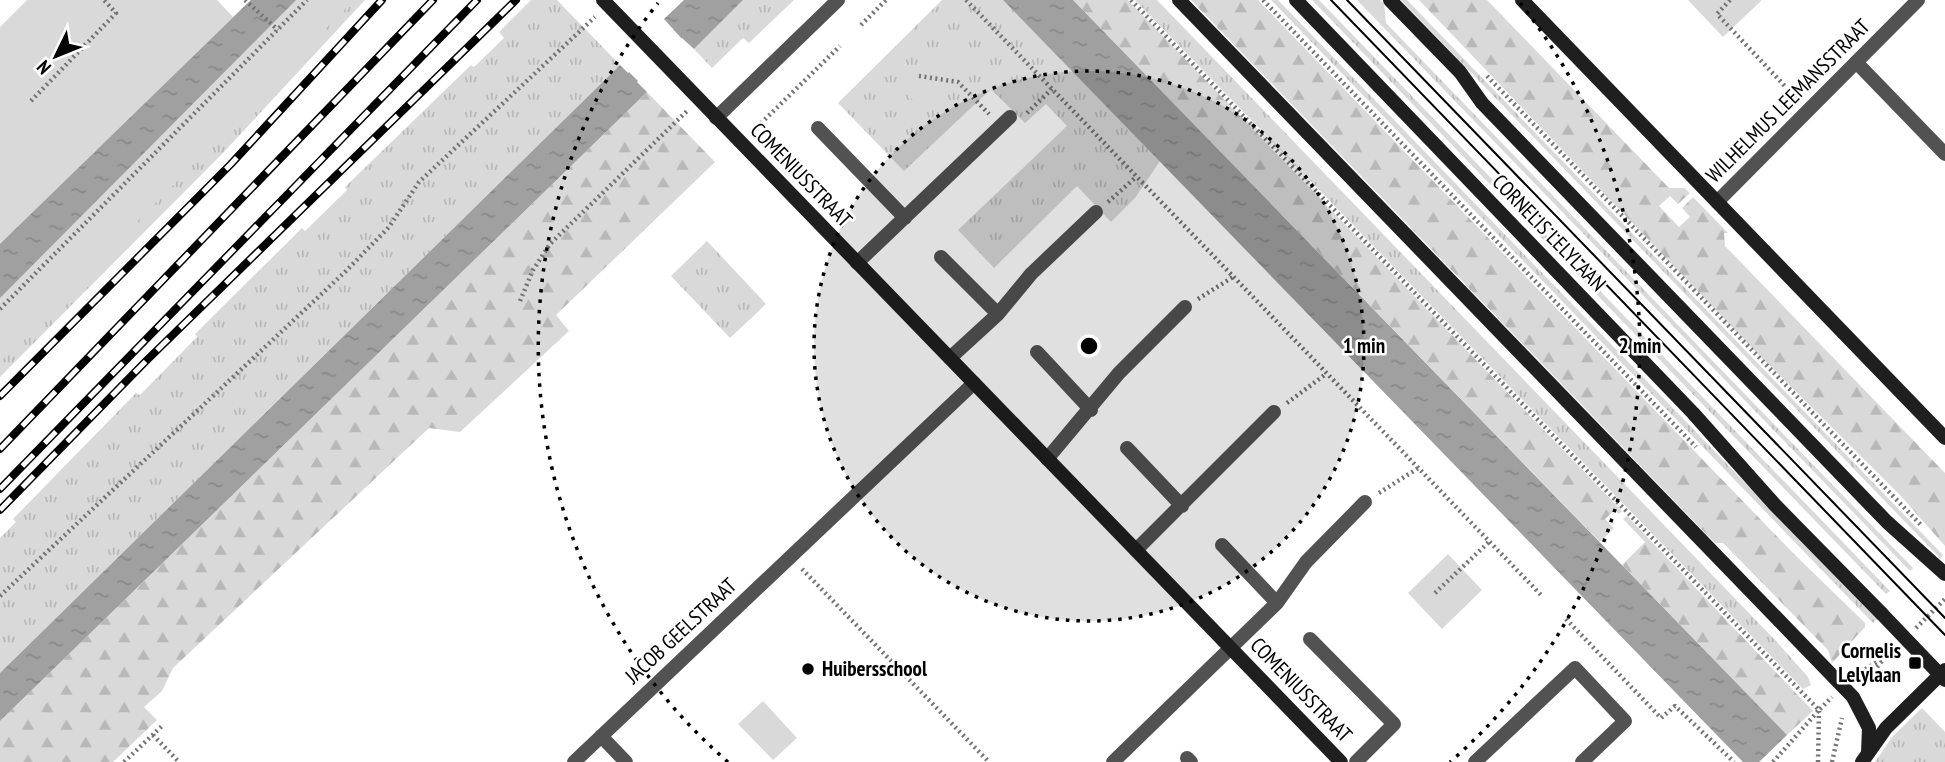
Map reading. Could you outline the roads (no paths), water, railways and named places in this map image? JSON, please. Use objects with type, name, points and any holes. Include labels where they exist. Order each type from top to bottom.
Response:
[{"type":"main road","points":[[1179,0],[1853,697],[1869,728],[1865,757]]},
{"type":"main road","name":"CORNELIS LELYLAAN","points":[[1296,0],[1684,403],[1775,505],[1945,680]]},
{"type":"main road","name":"CORNELIS LELYLAAN","points":[[1390,0],[1559,183],[1887,522],[1940,569]]},
{"type":"main road","points":[[1522,0],[1945,438]]},
{"type":"main road","name":"COMENIUSSTRAAT","points":[[606,3],[1341,762]]},
{"type":"main road","points":[[1865,757],[1886,728],[1945,670]]},
{"type":"street","points":[[716,118],[838,0]]},
{"type":"street","name":"WILHELMUS LEEMANSSTRAAT","points":[[1717,202],[1918,0]]},
{"type":"street","points":[[1856,62],[1945,154]]},
{"type":"street","points":[[857,263],[1005,122]]},
{"type":"street","points":[[818,128],[905,218]]},
{"type":"street","points":[[950,358],[998,314],[1031,274],[1096,212]]},
{"type":"street","points":[[941,257],[998,314]]},
{"type":"street","points":[[1047,459],[1091,410],[1119,373],[1185,307]]},
{"type":"street","points":[[1037,352],[1091,410]]},
{"type":"street","name":"JACOB GEELSTRAAT","points":[[574,762],[974,383]]},
{"type":"street","points":[[1136,550],[1274,412]]},
{"type":"street","points":[[1127,448],[1182,506]]},
{"type":"street","name":"COMENIUSSTRAAT","points":[[1230,648],[1277,603],[1306,562],[1365,502]]},
{"type":"street","points":[[1222,545],[1277,603]]},
{"type":"street","name":"COMENIUSSTRAAT","points":[[1310,639],[1394,724],[1356,762]]},
{"type":"street","points":[[1113,762],[1230,648]]},
{"type":"street","points":[[1475,762],[1575,668],[1625,722],[1582,762]]},
{"type":"street","points":[[601,736],[626,762]]},
{"type":"water","points":[[251,0],[296,0],[0,298],[0,244]]},
{"type":"water","points":[[684,0],[743,0],[694,49],[682,38],[637,82],[647,92],[0,721],[0,673],[620,65],[628,73],[673,29],[664,19]]},
{"type":"water","points":[[1003,0],[1073,0],[1787,735],[1759,762],[1743,762]]},
{"type":"tram line","points":[[1331,0],[1945,635]]},
{"type":"tram line","points":[[1347,0],[1945,618]]},
{"type":"railway","points":[[0,396],[231,164],[382,0]]},
{"type":"railway","points":[[0,449],[433,0]]},
{"type":"railway","points":[[0,489],[477,0]]},
{"type":"railway","points":[[0,510],[147,360],[516,0]]},
{"type":"place","name":"Cornelis Lelylaan","points":[[1915,663]]},
{"type":"place","name":"Huibersschool","points":[[808,669]]}]
